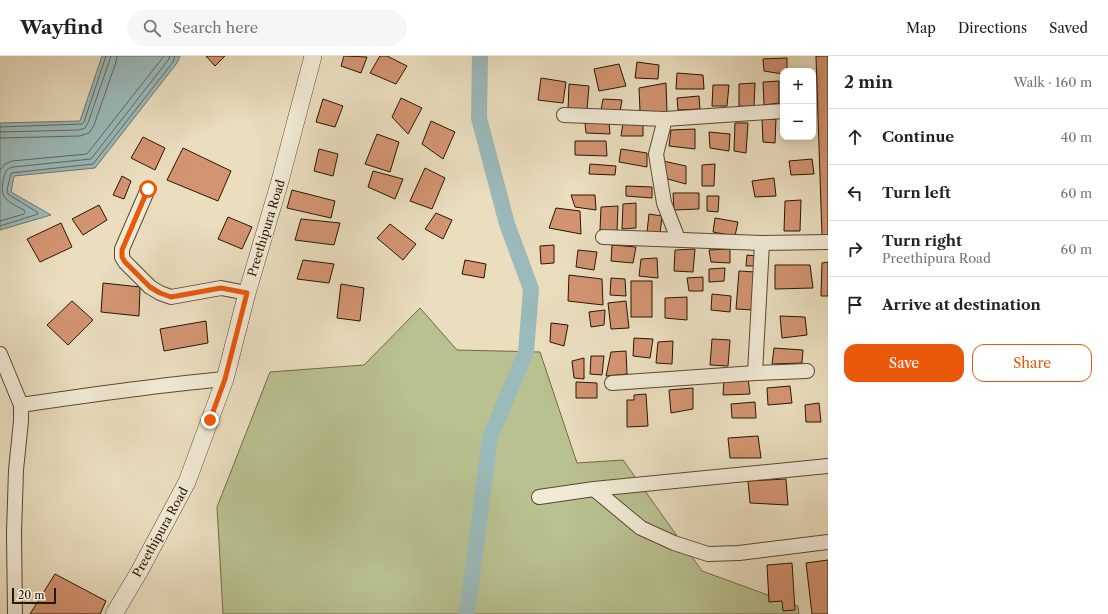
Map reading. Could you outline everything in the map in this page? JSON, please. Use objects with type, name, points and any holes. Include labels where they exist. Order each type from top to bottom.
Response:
[{"type":"street","name":"Preethipura Road","points":[[114,614],[139,572],[187,482],[225,379],[247,293],[280,181],[313,56]]},
{"type":"street","points":[[564,116],[665,119],[780,110]]},
{"type":"street","points":[[665,119],[656,154],[664,202],[678,239]]},
{"type":"street","points":[[148,189],[122,250],[122,257],[125,262],[150,287],[171,297],[221,288],[247,293]]},
{"type":"street","points":[[603,237],[762,243],[828,242]]},
{"type":"street","points":[[755,373],[762,243]]},
{"type":"street","points":[[0,354],[21,405],[21,421],[16,470],[14,534],[15,614]]},
{"type":"street","points":[[612,382],[807,371]]},
{"type":"street","points":[[21,405],[135,388],[225,379]]},
{"type":"street","points":[[539,497],[594,489],[828,466]]},
{"type":"street","points":[[594,489],[641,528],[674,543],[708,554],[739,553],[828,542]]},
{"type":"green space","points":[[420,308],[457,350],[540,352],[577,463],[623,460],[702,571],[798,606],[799,614],[223,614],[217,507],[270,372],[364,365]]},
{"type":"water","points":[[102,56],[180,56],[177,63],[95,168],[14,176],[11,192],[51,215],[0,230],[0,123],[80,121]]},
{"type":"building","points":[[206,56],[225,56],[215,66]]},
{"type":"building","points":[[344,56],[367,57],[361,73],[341,66]]},
{"type":"building","points":[[380,56],[387,56],[407,66],[396,84],[370,73]]},
{"type":"building","points":[[816,56],[828,56],[828,236],[822,236]]},
{"type":"building","points":[[787,58],[787,68],[780,68],[780,74],[764,71],[763,59]]},
{"type":"building","points":[[637,62],[659,65],[658,79],[635,78]]},
{"type":"building","points":[[619,64],[626,86],[599,91],[594,69]]},
{"type":"building","points":[[677,73],[703,75],[704,89],[676,89]]},
{"type":"building","points":[[541,78],[566,82],[563,103],[538,100]]},
{"type":"building","points":[[779,81],[779,103],[764,105],[763,82]]},
{"type":"building","points":[[666,83],[667,113],[640,111],[639,88]]},
{"type":"building","points":[[755,83],[754,107],[739,106],[739,84]]},
{"type":"building","points":[[569,84],[589,86],[587,110],[568,110]]},
{"type":"building","points":[[713,85],[729,85],[727,106],[712,106]]},
{"type":"building","points":[[699,96],[700,109],[678,110],[677,98]]},
{"type":"building","points":[[401,98],[422,108],[408,134],[392,117]]},
{"type":"building","points":[[323,99],[343,106],[335,127],[316,122]]},
{"type":"building","points":[[603,99],[622,100],[620,112],[601,110]]},
{"type":"building","points":[[762,119],[776,119],[775,143],[763,142]]},
{"type":"building","points":[[431,121],[455,132],[443,159],[422,144]]},
{"type":"building","points":[[609,122],[610,134],[586,133],[585,123]]},
{"type":"building","points":[[623,123],[643,123],[643,136],[621,136]]},
{"type":"building","points":[[735,123],[748,123],[746,153],[734,151]]},
{"type":"building","points":[[695,129],[695,149],[669,146],[671,130]]},
{"type":"building","points":[[709,132],[730,134],[729,151],[710,148]]},
{"type":"building","points":[[377,134],[399,142],[390,172],[365,164]]},
{"type":"building","points":[[143,137],[165,148],[155,170],[131,158]]},
{"type":"building","points":[[575,141],[606,141],[607,156],[575,155]]},
{"type":"building","points":[[183,148],[231,171],[218,201],[167,180]]},
{"type":"building","points":[[319,149],[338,154],[333,176],[314,171]]},
{"type":"building","points":[[621,149],[647,153],[647,167],[619,162]]},
{"type":"building","points":[[812,159],[814,174],[791,175],[789,161]]},
{"type":"building","points":[[663,161],[686,166],[686,184],[664,178]]},
{"type":"building","points":[[590,164],[616,166],[615,175],[589,174]]},
{"type":"building","points":[[715,164],[714,186],[702,186],[702,165]]},
{"type":"building","points":[[425,168],[445,178],[432,209],[410,201]]},
{"type":"building","points":[[373,171],[403,179],[395,199],[368,187]]},
{"type":"building","points":[[122,176],[131,181],[124,199],[113,195]]},
{"type":"building","points":[[774,178],[776,196],[755,197],[752,181]]},
{"type":"building","points":[[626,186],[652,187],[652,198],[626,196]]},
{"type":"building","points":[[292,190],[335,201],[331,218],[287,208]]},
{"type":"building","points":[[673,193],[699,193],[699,209],[674,210]]},
{"type":"building","points":[[571,195],[595,195],[596,210],[575,207]]},
{"type":"building","points":[[707,196],[719,196],[718,212],[707,211]]},
{"type":"building","points":[[801,200],[800,231],[784,231],[785,201]]},
{"type":"building","points":[[636,203],[636,228],[622,229],[623,204]]},
{"type":"building","points":[[99,205],[107,220],[83,235],[72,219]]},
{"type":"building","points":[[618,206],[617,232],[600,230],[601,207]]},
{"type":"building","points":[[556,208],[580,211],[581,234],[549,228]]},
{"type":"building","points":[[436,213],[452,220],[443,239],[425,229]]},
{"type":"building","points":[[649,214],[662,216],[660,234],[647,232]]},
{"type":"building","points":[[228,217],[252,227],[242,249],[218,239]]},
{"type":"building","points":[[715,218],[738,222],[735,236],[713,232]]},
{"type":"building","points":[[301,219],[340,223],[334,245],[295,240]]},
{"type":"building","points":[[61,223],[72,247],[40,262],[27,239]]},
{"type":"building","points":[[390,224],[416,244],[403,260],[377,238]]},
{"type":"building","points":[[554,245],[554,263],[541,264],[540,246]]},
{"type":"building","points":[[612,245],[636,247],[633,263],[611,261]]},
{"type":"building","points":[[695,249],[693,272],[674,271],[675,250]]},
{"type":"building","points":[[730,249],[730,263],[711,262],[709,250]]},
{"type":"building","points":[[578,250],[597,252],[594,270],[576,267]]},
{"type":"building","points":[[747,255],[756,256],[756,266],[746,266]]},
{"type":"building","points":[[657,258],[658,278],[639,276],[641,259]]},
{"type":"building","points":[[303,260],[334,264],[329,283],[297,279]]},
{"type":"building","points":[[465,260],[486,264],[484,278],[462,274]]},
{"type":"building","points":[[828,262],[828,296],[821,296],[822,263]]},
{"type":"building","points":[[775,265],[810,265],[813,288],[775,289]]},
{"type":"building","points":[[725,268],[724,281],[709,282],[709,269]]},
{"type":"building","points":[[739,271],[756,272],[753,310],[736,309]]},
{"type":"building","points":[[569,275],[602,279],[603,305],[568,301]]},
{"type":"building","points":[[703,277],[703,291],[689,291],[687,278]]},
{"type":"building","points":[[611,278],[625,279],[626,296],[610,295]]},
{"type":"building","points":[[631,281],[652,281],[652,317],[631,317]]},
{"type":"building","points":[[103,283],[140,287],[139,316],[101,312]]},
{"type":"building","points":[[341,284],[364,288],[360,321],[337,318]]},
{"type":"building","points":[[712,294],[731,296],[730,312],[711,310]]},
{"type":"building","points":[[687,297],[687,320],[665,318],[665,298]]},
{"type":"building","points":[[72,301],[93,320],[68,345],[47,325]]},
{"type":"building","points":[[626,301],[629,328],[611,329],[608,303]]},
{"type":"building","points":[[605,310],[604,325],[591,327],[589,312]]},
{"type":"building","points":[[780,316],[805,317],[807,335],[782,338]]},
{"type":"building","points":[[206,321],[208,343],[164,351],[160,329]]},
{"type":"building","points":[[551,323],[568,325],[564,346],[550,342]]},
{"type":"building","points":[[634,338],[653,339],[650,358],[633,356]]},
{"type":"building","points":[[712,339],[730,340],[728,366],[710,365]]},
{"type":"building","points":[[673,341],[672,364],[656,363],[658,342]]},
{"type":"building","points":[[774,348],[803,350],[802,363],[772,364]]},
{"type":"building","points":[[626,351],[627,374],[606,376],[611,352]]},
{"type":"building","points":[[591,356],[604,356],[602,375],[590,374]]},
{"type":"building","points":[[584,358],[584,379],[574,378],[572,361]]},
{"type":"building","points":[[748,378],[750,394],[723,395],[724,379]]},
{"type":"building","points":[[576,382],[597,383],[597,398],[576,398]]},
{"type":"building","points":[[790,386],[792,403],[768,405],[767,388]]},
{"type":"building","points":[[693,388],[693,409],[671,413],[669,390]]},
{"type":"building","points":[[646,394],[648,426],[627,427],[627,400],[634,400],[634,395]]},
{"type":"building","points":[[755,402],[756,418],[732,418],[731,404]]},
{"type":"building","points":[[819,403],[821,422],[806,422],[805,405]]},
{"type":"building","points":[[758,436],[761,458],[730,458],[728,438]]},
{"type":"building","points":[[786,479],[788,505],[750,503],[748,481]]},
{"type":"building","points":[[828,560],[828,614],[812,614],[806,563]]},
{"type":"building","points":[[792,563],[795,610],[783,611],[782,601],[769,602],[767,565]]},
{"type":"building","points":[[55,574],[106,601],[100,614],[30,614]]},
{"type":"waterway","points":[[467,614],[490,437],[526,352],[531,289],[507,224],[479,118],[480,56]]},
{"type":"route","points":[[148,189],[122,250],[122,257],[125,262],[150,287],[171,297],[221,288],[247,293],[225,379],[210,420]]}]
